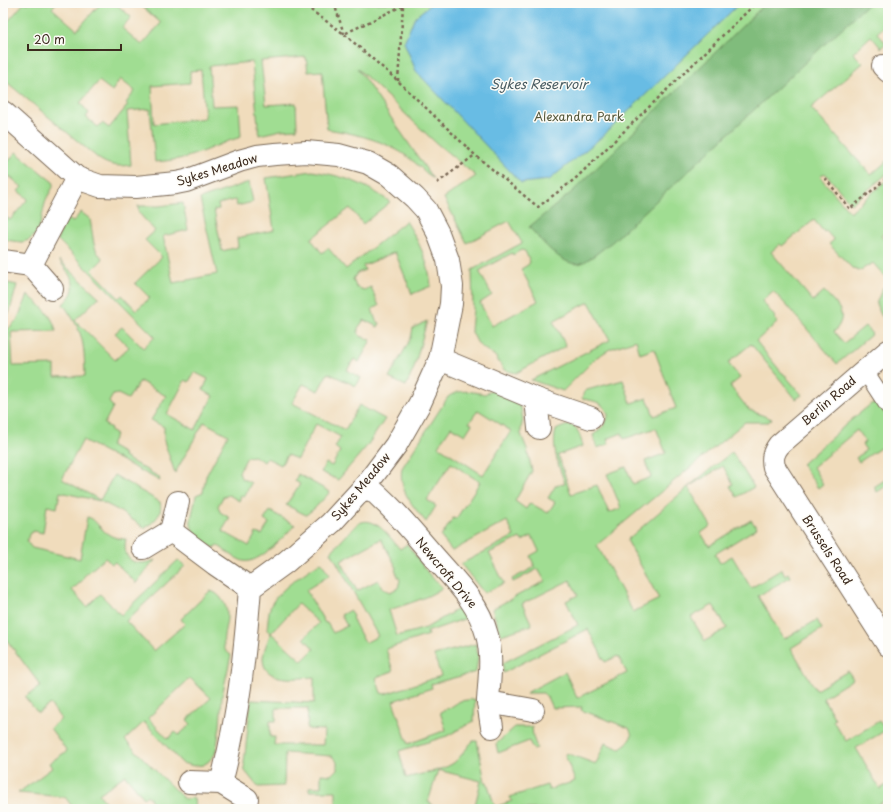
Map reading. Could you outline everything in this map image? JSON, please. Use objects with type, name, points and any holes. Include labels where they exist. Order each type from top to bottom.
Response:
[{"type":"street","name":"Sykes Meadow","points":[[3,112],[77,178],[100,186],[136,187],[176,183],[186,181],[239,161],[257,156],[306,152],[339,155],[368,163],[389,175],[426,210],[435,227],[448,260],[452,286],[451,304],[440,359],[420,404],[396,445],[366,484],[331,523],[286,562],[250,588]]},
{"type":"street","points":[[31,265],[77,178]]},
{"type":"street","points":[[3,261],[31,265],[52,289]]},
{"type":"street","name":"Berlin Road","points":[[773,454],[779,445],[792,433],[888,351]]},
{"type":"street","points":[[440,359],[536,399],[591,418]]},
{"type":"street","points":[[536,399],[539,428]]},
{"type":"street","name":"Brussels Road","points":[[773,454],[774,467],[888,645]]},
{"type":"street","name":"Newcroft Drive","points":[[366,484],[382,498],[406,524],[461,588],[479,613],[487,635],[490,649],[488,702],[492,727]]},
{"type":"street","points":[[143,548],[171,531],[178,502]]},
{"type":"street","points":[[171,531],[250,588],[246,640],[228,756],[221,783]]},
{"type":"street","points":[[488,702],[533,710]]},
{"type":"street","points":[[189,782],[221,783],[247,799]]},
{"type":"lane","points":[[865,371],[888,406]]},
{"type":"path","points":[[301,3],[344,34],[398,81],[475,155],[538,207],[575,179],[756,3]]},
{"type":"path","points":[[334,3],[344,34]]},
{"type":"path","points":[[344,34],[408,3]]},
{"type":"path","points":[[398,81],[403,6]]},
{"type":"path","points":[[415,198],[475,155]]},
{"type":"path","points":[[825,178],[850,209],[888,177]]},
{"type":"green space","name":"Alexandra Park","points":[[24,3],[56,3],[52,8],[77,30],[101,3],[115,3],[131,17],[122,28],[142,45],[161,23],[138,3],[888,3],[888,23],[877,33],[886,43],[881,48],[871,36],[853,53],[863,63],[811,108],[871,175],[888,160],[888,173],[851,204],[825,173],[820,177],[850,212],[888,179],[888,230],[881,236],[888,244],[888,280],[873,263],[859,271],[853,269],[829,244],[834,240],[826,231],[824,232],[814,220],[782,246],[780,244],[771,252],[813,301],[824,291],[837,305],[840,310],[841,320],[839,326],[834,332],[844,343],[865,326],[872,334],[837,364],[773,291],[762,301],[778,322],[756,341],[802,395],[796,399],[751,344],[728,363],[740,378],[730,386],[749,410],[772,419],[768,422],[745,422],[597,545],[633,612],[659,599],[627,540],[688,487],[711,526],[701,533],[709,546],[751,520],[757,528],[715,554],[720,563],[732,556],[751,588],[782,569],[785,575],[788,573],[790,577],[758,596],[784,639],[817,620],[822,629],[791,648],[816,690],[848,671],[853,679],[823,698],[835,719],[833,721],[846,741],[879,721],[886,730],[856,748],[880,789],[888,784],[888,799],[877,805],[878,809],[474,809],[481,781],[438,770],[428,802],[432,804],[431,809],[336,809],[336,791],[309,791],[309,787],[321,787],[321,774],[331,775],[337,769],[337,762],[332,756],[285,753],[284,786],[258,787],[245,771],[244,763],[251,700],[314,703],[314,677],[282,678],[268,672],[264,666],[263,657],[271,633],[267,630],[269,614],[271,605],[275,599],[294,581],[321,562],[330,575],[306,590],[325,623],[327,623],[333,633],[347,626],[341,615],[350,610],[353,617],[352,618],[365,643],[378,636],[331,552],[356,525],[363,522],[375,524],[381,528],[400,549],[407,544],[428,573],[442,588],[423,598],[389,610],[397,636],[426,628],[461,607],[467,618],[427,632],[428,635],[386,649],[393,671],[376,678],[381,693],[385,694],[441,676],[434,655],[476,644],[478,657],[476,672],[431,684],[432,688],[393,701],[408,744],[446,730],[440,712],[460,701],[475,699],[474,721],[447,736],[399,751],[406,778],[452,764],[473,741],[477,741],[485,782],[487,782],[495,807],[512,801],[510,797],[547,785],[549,790],[575,781],[565,755],[566,753],[596,764],[605,743],[620,749],[627,744],[632,735],[629,728],[581,710],[582,707],[552,708],[547,697],[543,693],[526,693],[565,672],[577,698],[627,673],[618,656],[605,662],[588,629],[503,673],[503,663],[578,625],[566,601],[578,595],[570,580],[522,604],[532,625],[501,635],[492,609],[545,581],[538,569],[513,582],[512,579],[535,567],[530,556],[539,551],[532,536],[522,541],[520,538],[489,553],[504,583],[484,593],[461,564],[514,536],[507,521],[452,551],[441,537],[453,518],[456,519],[480,482],[451,463],[427,500],[436,506],[426,522],[404,491],[401,476],[402,468],[448,397],[457,392],[485,394],[492,390],[515,402],[521,408],[523,420],[521,434],[527,449],[532,471],[515,501],[526,509],[530,503],[548,513],[555,502],[548,498],[556,485],[565,484],[555,451],[554,444],[556,430],[568,425],[572,426],[578,431],[583,446],[558,455],[571,494],[597,485],[609,513],[621,508],[607,474],[626,467],[633,484],[651,477],[645,461],[666,453],[656,428],[624,439],[622,433],[607,439],[609,444],[597,448],[593,435],[605,424],[608,414],[604,407],[595,401],[583,399],[584,392],[623,380],[631,403],[647,398],[654,416],[676,408],[654,349],[640,354],[636,340],[610,349],[597,357],[563,391],[531,380],[610,340],[589,302],[553,321],[566,346],[516,373],[504,370],[495,356],[480,346],[471,330],[473,309],[472,270],[522,243],[509,221],[467,243],[444,198],[476,176],[435,142],[357,68],[433,179],[407,156],[389,146],[363,136],[327,129],[322,71],[308,72],[306,57],[261,61],[266,105],[296,103],[297,129],[281,130],[259,135],[252,62],[209,66],[212,106],[239,105],[241,137],[187,157],[155,162],[150,109],[127,111],[131,165],[111,165],[99,159],[3,79],[3,27]],"holes":[[[201,70],[205,118],[154,124],[152,86],[190,83],[190,71]],[[120,79],[135,91],[126,103],[128,105],[109,128],[102,123],[98,127],[86,117],[89,113],[80,103],[99,81],[112,91]],[[521,250],[525,251],[530,262],[521,269],[538,301],[492,326],[480,303],[492,295],[479,271],[512,253],[513,255]],[[478,410],[511,431],[483,475],[438,446],[451,427],[465,435],[472,424],[469,423]],[[381,539],[397,568],[395,570],[400,580],[398,588],[390,592],[383,589],[378,580],[357,591],[341,561]],[[298,604],[319,623],[304,638],[314,649],[302,661],[271,633]],[[713,605],[727,628],[705,641],[691,617]],[[276,708],[308,708],[307,729],[324,730],[323,745],[274,745],[275,737],[270,737],[270,721],[276,721]]]},
{"type":"green space","points":[[766,3],[869,3],[612,242],[595,255],[584,262],[577,264],[562,258],[546,246],[529,227],[572,192]]},
{"type":"green space","points":[[16,152],[54,183],[53,188],[46,200],[40,226],[29,240],[22,242],[3,240],[3,215],[10,220],[28,199],[18,191],[22,187],[9,176],[6,180],[3,178],[3,168]]},
{"type":"green space","points":[[312,171],[323,173],[353,181],[390,202],[363,224],[350,208],[311,239],[322,253],[328,248],[346,269],[406,221],[419,244],[426,260],[431,286],[412,294],[395,252],[363,266],[365,270],[357,273],[353,279],[356,287],[364,290],[371,287],[379,306],[372,309],[376,321],[380,323],[378,327],[364,320],[358,328],[360,336],[371,340],[359,362],[354,359],[347,370],[361,378],[356,386],[328,373],[318,391],[303,384],[292,403],[345,430],[359,405],[385,419],[367,446],[338,480],[321,472],[326,463],[332,466],[340,451],[335,447],[341,437],[316,424],[297,459],[287,455],[281,465],[267,458],[264,462],[254,456],[247,457],[239,472],[241,478],[251,483],[244,497],[241,496],[239,501],[229,495],[223,497],[218,506],[220,512],[230,518],[222,531],[249,546],[256,533],[262,535],[269,523],[264,520],[270,511],[295,525],[264,554],[249,561],[243,561],[217,545],[214,548],[206,543],[198,537],[191,525],[191,517],[196,495],[203,492],[206,476],[228,435],[204,422],[175,473],[164,441],[164,427],[151,420],[166,396],[140,381],[128,399],[118,394],[113,395],[109,402],[113,407],[104,424],[111,428],[110,431],[116,435],[110,446],[124,454],[122,456],[159,477],[160,481],[83,440],[62,479],[100,500],[114,475],[160,502],[161,506],[159,514],[152,523],[145,528],[116,509],[100,501],[60,492],[57,508],[47,506],[43,533],[34,531],[29,534],[27,542],[32,548],[80,559],[87,517],[92,519],[108,534],[126,539],[126,553],[128,558],[132,561],[142,563],[155,560],[136,583],[115,562],[112,564],[105,558],[83,577],[84,579],[72,590],[87,607],[100,594],[121,615],[178,560],[185,566],[126,621],[154,651],[185,624],[181,619],[210,591],[216,593],[220,597],[227,610],[224,647],[231,655],[222,696],[220,726],[215,754],[203,765],[194,766],[182,763],[144,722],[125,740],[184,799],[194,798],[195,809],[155,809],[157,807],[147,795],[144,798],[125,775],[99,794],[111,809],[74,809],[65,797],[18,793],[52,768],[49,763],[67,751],[50,728],[61,719],[50,704],[38,713],[25,697],[41,686],[3,635],[3,334],[17,320],[28,295],[49,315],[56,331],[11,332],[13,366],[55,365],[55,377],[85,376],[82,338],[70,314],[63,304],[72,292],[73,282],[59,260],[99,297],[75,320],[115,360],[129,347],[115,333],[122,327],[143,348],[155,337],[57,239],[67,219],[73,222],[81,212],[90,219],[94,244],[97,252],[103,259],[92,270],[119,298],[122,295],[136,310],[150,298],[135,283],[162,257],[145,240],[155,231],[139,213],[138,206],[159,206],[183,203],[188,230],[163,236],[173,283],[217,274],[200,199],[249,182],[253,202],[237,206],[235,200],[218,204],[219,209],[214,210],[222,251],[238,247],[237,238],[274,230],[266,178]],"holes":[[[194,372],[208,379],[203,390],[213,396],[195,430],[167,414],[185,380],[189,382]],[[190,678],[211,698],[187,720],[191,724],[179,735],[175,732],[168,739],[148,718]]]},
{"type":"green space","points":[[3,282],[17,285],[9,314],[4,318]]},
{"type":"green space","points":[[888,282],[888,320],[886,321],[881,315],[876,304],[882,289]]},
{"type":"green space","points":[[427,321],[414,368],[406,386],[389,378],[411,338],[413,328]]},
{"type":"green space","points":[[871,404],[880,404],[888,416],[888,443],[859,462],[856,458],[866,450],[862,444],[865,442],[857,430],[813,467],[823,484],[818,488],[802,464],[850,421]]},
{"type":"green space","points":[[732,452],[754,487],[737,497],[730,486],[733,484],[723,466],[688,487]]},
{"type":"green space","points":[[298,474],[330,492],[306,515],[286,505],[300,484],[295,481]]},
{"type":"green space","points":[[888,478],[888,485],[877,492],[874,487]]},
{"type":"green space","points":[[515,727],[532,727],[533,737],[537,748],[533,749],[529,741],[498,753],[496,744]]},
{"type":"water","name":"Sykes Reservoir","points":[[432,3],[740,3],[603,136],[549,180],[521,183],[416,71],[404,42],[415,17]]}]
